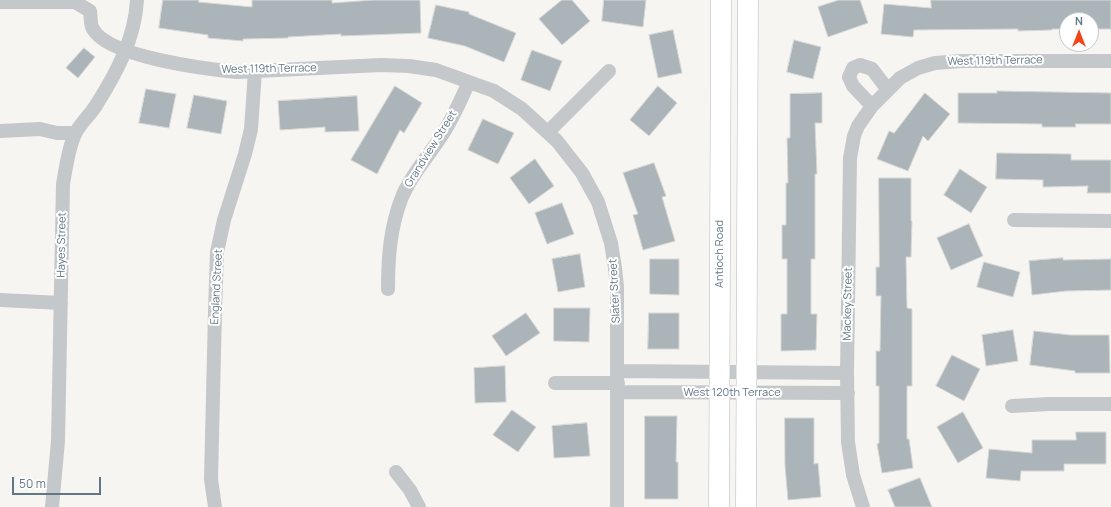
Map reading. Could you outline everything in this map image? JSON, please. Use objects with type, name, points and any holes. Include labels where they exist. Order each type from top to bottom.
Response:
[{"type":"main road","name":"Antioch Road","points":[[719,507],[721,0]]},
{"type":"main road","points":[[746,507],[748,0]]},
{"type":"street","name":"Hayes Street","points":[[52,507],[58,441],[63,184],[68,156],[75,133],[91,113],[110,83],[126,51],[136,11],[137,0]]},
{"type":"street","name":"West 119th Terrace","points":[[0,2],[75,2],[90,11],[92,29],[103,40],[126,51],[178,64],[213,70],[236,72],[381,65],[410,66],[436,70],[494,91],[522,109],[548,132]]},
{"type":"street","name":"West 119th Terrace","points":[[872,106],[900,78],[918,68],[934,63],[962,61],[1111,60]]},
{"type":"street","points":[[872,106],[853,86],[849,77],[853,68],[860,65],[872,69],[888,90]]},
{"type":"street","name":"England Street","points":[[215,507],[212,497],[211,479],[218,252],[224,220],[245,154],[251,129],[255,71]]},
{"type":"street","points":[[548,132],[609,71]]},
{"type":"street","name":"Grandview Street","points":[[388,290],[390,241],[402,196],[413,176],[450,121],[469,82]]},
{"type":"street","name":"Mackey Street","points":[[863,507],[853,475],[848,442],[850,158],[858,126],[872,106]]},
{"type":"street","points":[[0,131],[40,129],[57,133],[75,133]]},
{"type":"street","name":"Slater Street","points":[[548,132],[582,173],[598,202],[611,243],[617,287],[617,507]]},
{"type":"street","points":[[1014,220],[1111,221]]},
{"type":"street","points":[[0,300],[61,303]]},
{"type":"street","name":"West 120th Terrace","points":[[555,383],[618,382],[719,372],[848,373]]},
{"type":"street","name":"West 120th Terrace","points":[[618,382],[719,392],[848,393]]},
{"type":"street","points":[[1012,406],[1049,404],[1111,404]]},
{"type":"street","points":[[396,472],[410,490],[419,507]]},
{"type":"building","points":[[163,0],[199,0],[198,2],[252,7],[252,0],[332,0],[332,3],[374,0],[420,0],[421,33],[341,36],[341,34],[288,38],[243,39],[243,41],[208,38],[208,35],[159,28]]},
{"type":"building","points":[[562,0],[572,0],[590,21],[562,45],[539,19]]},
{"type":"building","points":[[604,0],[646,0],[643,27],[602,21]]},
{"type":"building","points":[[839,0],[860,0],[868,23],[828,37],[818,7]]},
{"type":"building","points":[[931,0],[1111,0],[1111,29],[1099,29],[1099,12],[1059,12],[1059,29],[1052,30],[914,30],[913,37],[881,34],[884,4],[931,8]]},
{"type":"building","points":[[436,5],[469,12],[469,14],[516,33],[504,62],[465,46],[428,38]]},
{"type":"building","points":[[673,30],[682,73],[658,78],[649,35]]},
{"type":"building","points":[[794,40],[821,47],[813,79],[787,72]]},
{"type":"building","points":[[84,48],[95,57],[78,78],[66,68]]},
{"type":"building","points":[[532,50],[562,61],[550,91],[521,80]]},
{"type":"building","points":[[395,86],[422,103],[404,133],[400,130],[377,174],[351,160]]},
{"type":"building","points":[[658,86],[677,103],[649,136],[630,120]]},
{"type":"building","points":[[146,89],[176,94],[169,128],[139,123]]},
{"type":"building","points":[[997,91],[1111,93],[1111,124],[1075,124],[1076,127],[1042,127],[1042,124],[958,123],[958,93],[997,93]]},
{"type":"building","points":[[822,93],[822,123],[815,123],[817,174],[815,174],[815,259],[811,259],[811,314],[817,314],[816,350],[781,351],[781,314],[787,314],[787,259],[782,259],[782,225],[786,225],[786,183],[788,183],[787,138],[790,138],[790,94]]},
{"type":"building","points":[[925,93],[950,114],[928,141],[923,136],[908,171],[877,159],[889,131],[894,133]]},
{"type":"building","points":[[194,95],[227,101],[221,134],[187,128]]},
{"type":"building","points":[[357,96],[359,131],[325,132],[325,127],[280,130],[278,101]]},
{"type":"building","points":[[483,119],[514,133],[498,164],[468,150]]},
{"type":"building","points":[[997,153],[1071,154],[1071,160],[1111,160],[1111,193],[1087,193],[1088,186],[1043,187],[1043,180],[996,179]]},
{"type":"building","points":[[535,159],[554,186],[529,204],[510,178]]},
{"type":"building","points":[[654,163],[666,196],[662,197],[675,241],[643,250],[633,215],[638,214],[623,173]]},
{"type":"building","points":[[960,169],[987,187],[971,213],[944,195]]},
{"type":"building","points":[[879,178],[911,178],[912,221],[911,257],[906,257],[907,308],[912,309],[912,386],[907,386],[907,439],[909,439],[913,468],[882,473],[877,444],[879,443],[879,386],[876,386],[876,351],[880,351],[881,296],[876,296],[876,267],[879,267]]},
{"type":"building","points":[[562,203],[574,234],[547,244],[535,213]]},
{"type":"building","points":[[969,224],[983,256],[951,270],[937,238]]},
{"type":"building","points":[[580,254],[585,287],[558,292],[552,259]]},
{"type":"building","points":[[1063,258],[1063,260],[1111,259],[1111,290],[1066,291],[1032,295],[1029,261]]},
{"type":"building","points":[[650,259],[679,259],[679,295],[650,294]]},
{"type":"building","points":[[984,262],[1020,272],[1013,297],[977,287]]},
{"type":"building","points":[[554,308],[590,308],[589,342],[554,341]]},
{"type":"building","points":[[526,313],[540,333],[506,356],[492,336]]},
{"type":"building","points":[[649,313],[679,313],[679,349],[648,349]]},
{"type":"building","points":[[1013,330],[1018,361],[986,366],[982,335]]},
{"type":"building","points":[[1034,331],[1070,335],[1109,335],[1110,373],[1075,373],[1075,371],[1030,365]]},
{"type":"building","points":[[952,355],[980,369],[964,401],[936,386]]},
{"type":"building","points":[[505,366],[506,402],[475,403],[474,368]]},
{"type":"building","points":[[512,410],[536,427],[518,452],[493,435]]},
{"type":"building","points":[[963,412],[983,448],[958,463],[937,427]]},
{"type":"building","points":[[645,416],[677,416],[676,462],[678,462],[678,499],[645,499]]},
{"type":"building","points":[[785,418],[814,418],[814,464],[818,463],[821,497],[788,500],[785,466]]},
{"type":"building","points":[[587,423],[590,456],[554,458],[552,426]]},
{"type":"building","points":[[1076,432],[1106,432],[1106,464],[1064,464],[1064,471],[1021,471],[1020,481],[986,478],[989,449],[1032,453],[1032,440],[1076,440]]},
{"type":"building","points":[[920,478],[932,507],[895,507],[888,490]]}]
